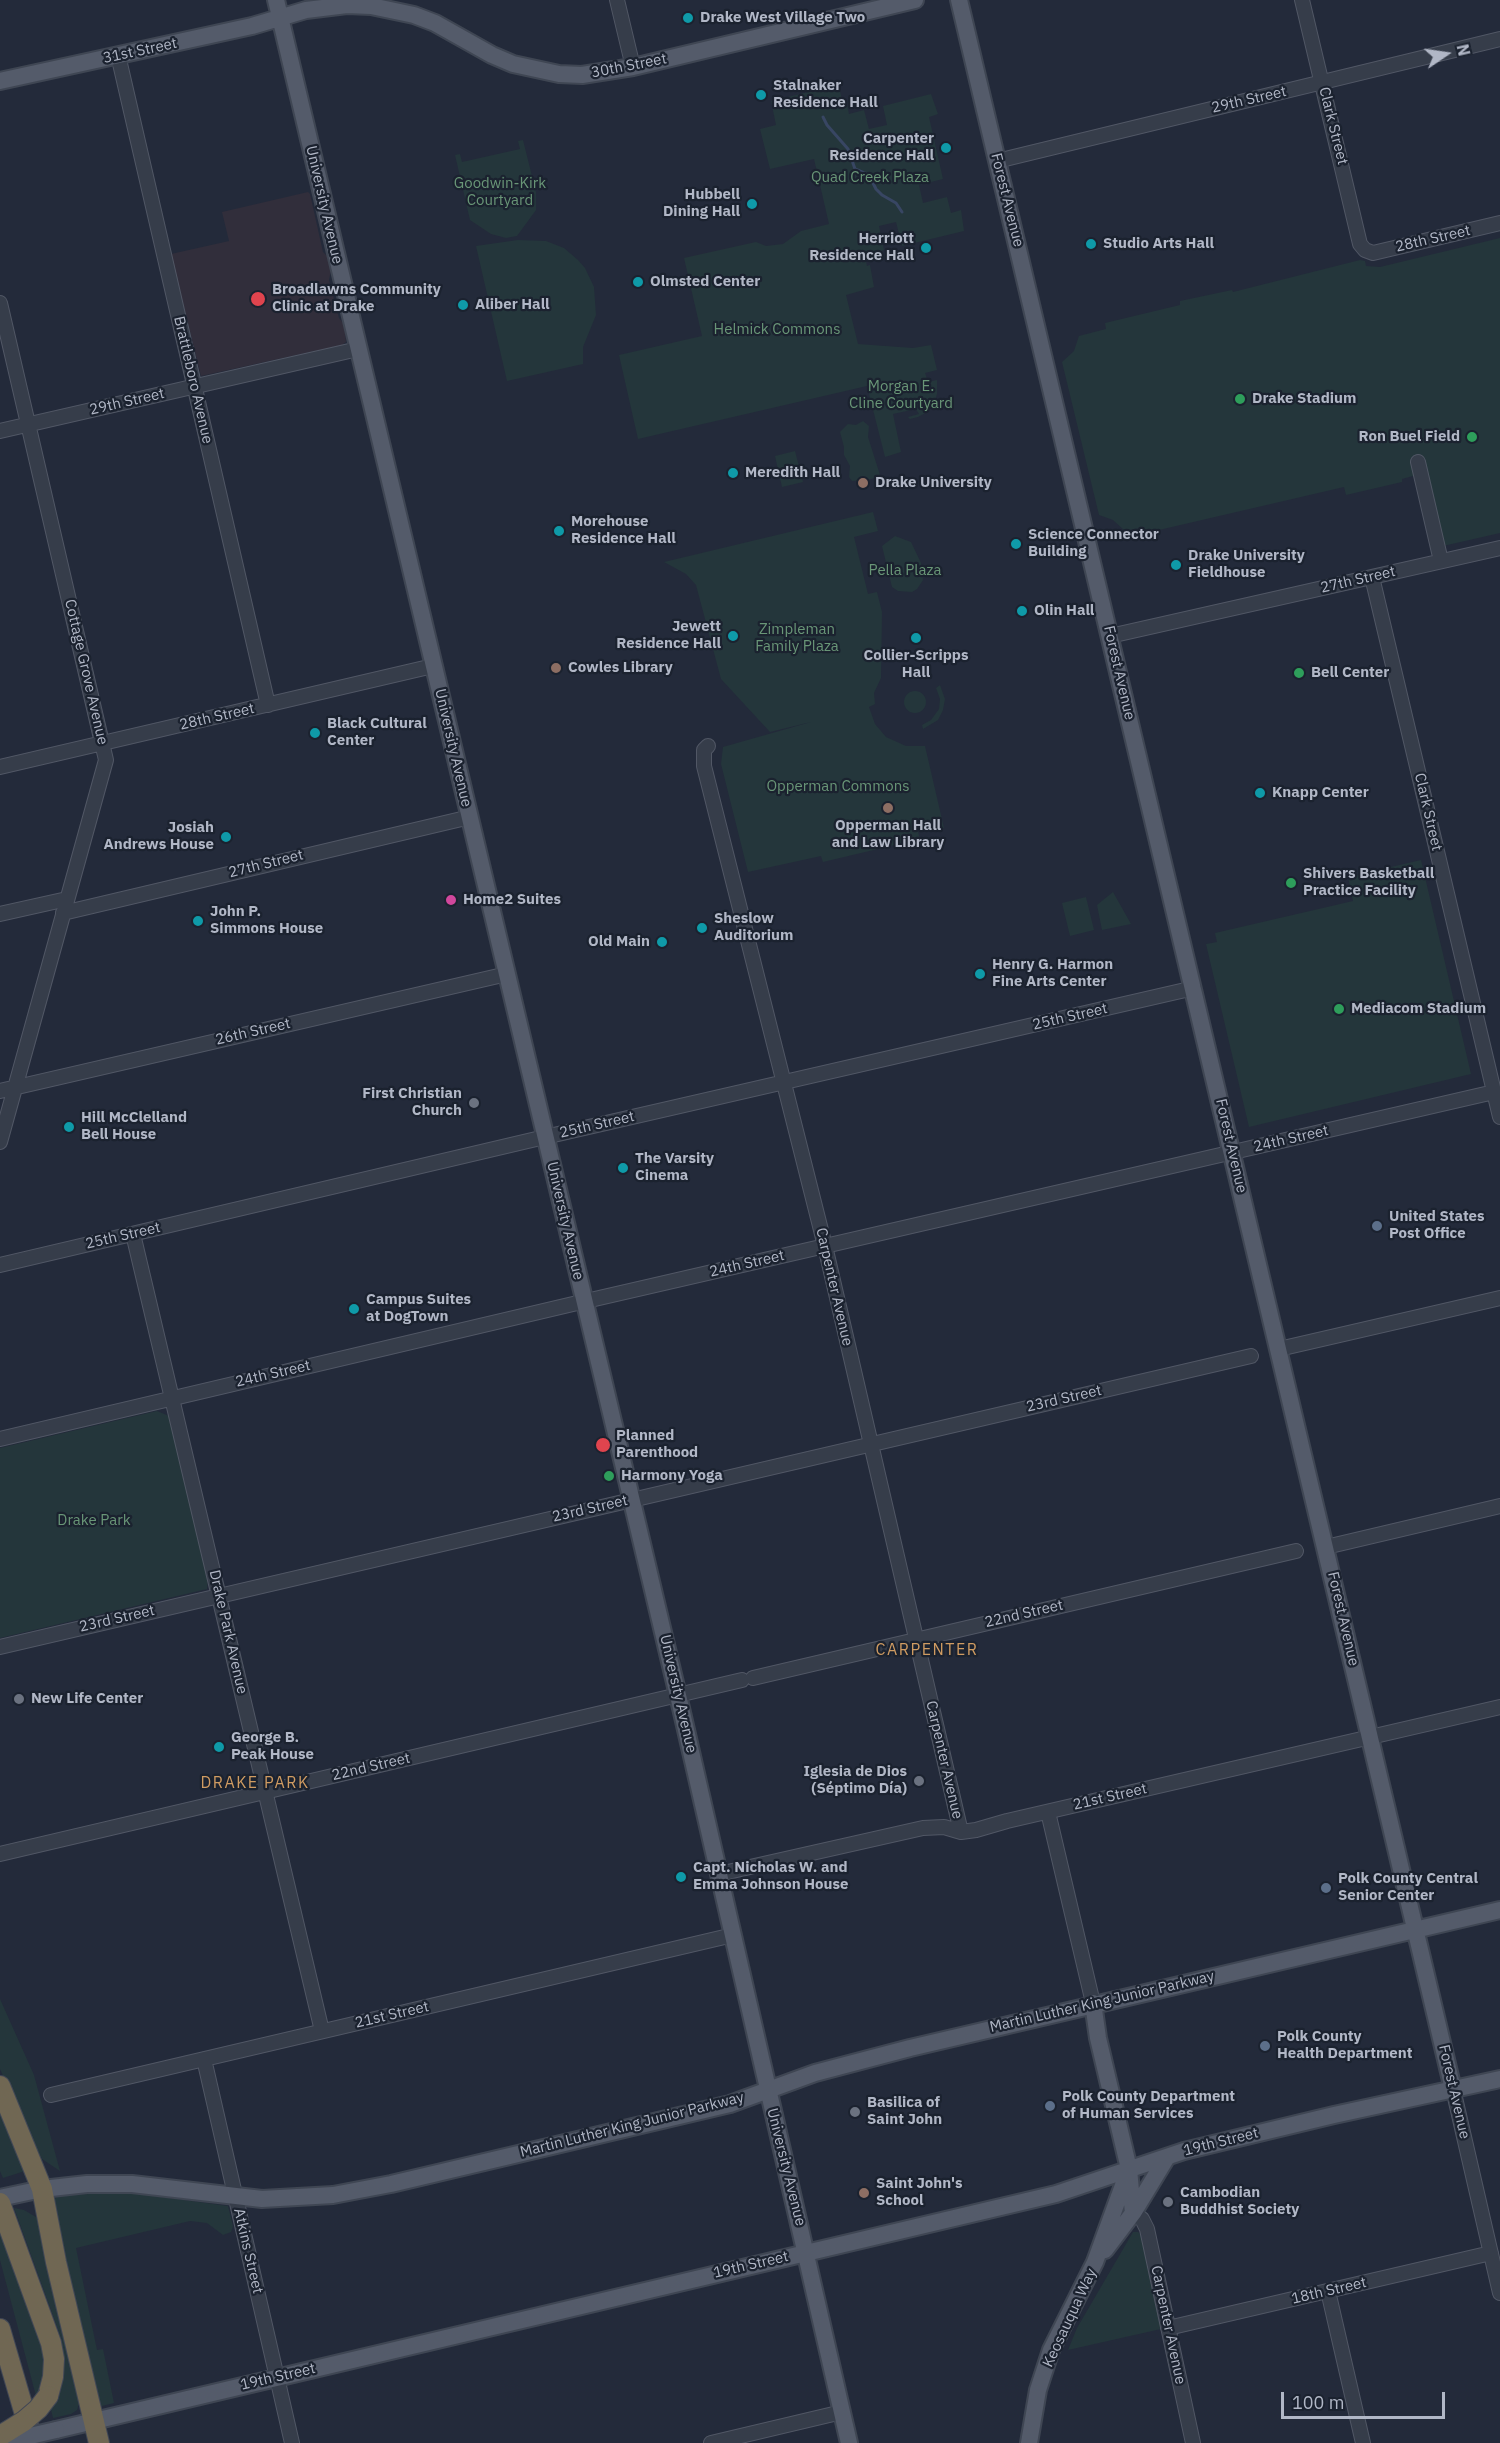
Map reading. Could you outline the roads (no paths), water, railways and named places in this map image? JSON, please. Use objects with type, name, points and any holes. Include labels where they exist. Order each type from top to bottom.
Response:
[{"type":"highway","points":[[0,2085],[42,2189],[56,2262],[99,2443]]},
{"type":"highway","points":[[0,2202],[51,2343],[54,2359],[53,2377],[48,2396],[24,2421],[0,2436]]},
{"type":"highway","points":[[0,2329],[33,2443]]},
{"type":"highway","points":[[0,2348],[22,2443]]},
{"type":"main road","name":"University Avenue","points":[[276,0],[678,1695],[849,2443]]},
{"type":"main road","name":"30th Street","points":[[280,18],[322,7],[371,6],[414,15],[435,23],[492,55],[536,70],[582,75],[633,67],[915,0]]},
{"type":"main road","name":"Forest Avenue","points":[[960,0],[1453,2090]]},
{"type":"main road","name":"31st Street","points":[[0,81],[194,40],[280,18]]},
{"type":"main road","name":"Martin Luther King Junior Parkway","points":[[0,2198],[42,2189],[87,2184],[132,2184],[236,2197],[286,2200],[391,2184],[730,2104],[843,2064],[1093,2003],[1500,1910]]},
{"type":"main road","points":[[1093,2003],[1098,2038],[1129,2169],[1133,2213]]},
{"type":"main road","name":"19th Street","points":[[0,2443],[1056,2194],[1184,2151],[1500,2079]]},
{"type":"main road","name":"Keosauqua Way","points":[[1095,2262],[1133,2213],[1167,2157]]},
{"type":"main road","name":"Keosauqua Way","points":[[1029,2443],[1038,2390],[1052,2350],[1095,2262],[1129,2169]]},
{"type":"street","points":[[617,0],[633,67]]},
{"type":"street","name":"Clark Street","points":[[1302,0],[1360,244],[1365,250]]},
{"type":"street","name":"29th Street","points":[[997,160],[1500,39]]},
{"type":"street","name":"Brattleboro Avenue","points":[[118,55],[268,705]]},
{"type":"street","name":"28th Street","points":[[1365,250],[1373,253],[1500,223]]},
{"type":"street","name":"Cottage Grove Avenue","points":[[0,303],[105,760],[0,1142]]},
{"type":"street","name":"29th Street","points":[[0,431],[358,349]]},
{"type":"street","points":[[1418,462],[1441,561]]},
{"type":"street","name":"27th Street","points":[[1110,636],[1500,548]]},
{"type":"street","name":"Clark Street","points":[[1372,577],[1500,1117]]},
{"type":"street","name":"28th Street","points":[[0,767],[434,666]]},
{"type":"street","name":"Carpenter Avenue","points":[[708,746],[704,750],[704,766],[825,1246],[961,1832]]},
{"type":"street","name":"27th Street","points":[[63,913],[470,817]]},
{"type":"street","points":[[0,914],[67,899]]},
{"type":"street","name":"26th Street","points":[[0,1091],[507,974]]},
{"type":"street","name":"25th Street","points":[[0,1265],[1194,988]]},
{"type":"street","name":"24th Street","points":[[0,1439],[584,1301],[1232,1152],[1496,1094]]},
{"type":"street","name":"Drake Park Avenue","points":[[133,1234],[322,2031]]},
{"type":"street","points":[[1279,1349],[1500,1299]]},
{"type":"street","name":"23rd Street","points":[[0,1647],[1251,1356]]},
{"type":"street","points":[[1326,1547],[1500,1506]]},
{"type":"street","name":"22nd Street","points":[[0,1854],[1296,1551]]},
{"type":"street","name":"21st Street","points":[[719,1874],[923,1828],[944,1827],[961,1832],[976,1830],[1500,1707]]},
{"type":"street","points":[[1048,1812],[1093,2003]]},
{"type":"street","name":"21st Street","points":[[51,2095],[733,1935]]},
{"type":"street","name":"Atkins Street","points":[[204,2059],[292,2443]]},
{"type":"street","name":"Forest Avenue","points":[[1453,2090],[1500,2293]]},
{"type":"street","name":"Carpenter Avenue","points":[[1133,2213],[1142,2219],[1147,2229],[1193,2443]]},
{"type":"street","name":"18th Street","points":[[1168,2328],[1491,2253]]},
{"type":"street","points":[[1328,2291],[1363,2443]]},
{"type":"street","points":[[711,2443],[842,2412]]},
{"type":"waterway","points":[[823,117],[848,149],[855,169],[869,175],[876,189],[896,203],[902,212]]},
{"type":"place","name":"Drake West Village Two","points":[[688,18]]},
{"type":"place","name":"Stalnaker Residence Hall","points":[[761,95]]},
{"type":"place","name":"Carpenter Residence Hall","points":[[946,148]]},
{"type":"place","name":"Hubbell Dining Hall","points":[[752,204]]},
{"type":"place","name":"Studio Arts Hall","points":[[1091,244]]},
{"type":"place","name":"Herriott Residence Hall","points":[[926,248]]},
{"type":"place","name":"Olmsted Center","points":[[638,282]]},
{"type":"place","name":"Broadlawns Community Clinic at Drake","points":[[258,299]]},
{"type":"place","name":"Aliber Hall","points":[[463,305]]},
{"type":"place","name":"Drake Stadium","points":[[1240,399]]},
{"type":"place","name":"Ron Buel Field","points":[[1472,437]]},
{"type":"place","name":"Meredith Hall","points":[[733,473]]},
{"type":"place","name":"Drake University","points":[[863,483]]},
{"type":"place","name":"Morehouse Residence Hall","points":[[559,531]]},
{"type":"place","name":"Science Connector Building","points":[[1016,544]]},
{"type":"place","name":"Drake University Fieldhouse","points":[[1176,565]]},
{"type":"place","name":"Olin Hall","points":[[1022,611]]},
{"type":"place","name":"Jewett Residence Hall","points":[[733,636]]},
{"type":"place","name":"Collier-Scripps Hall","points":[[916,638]]},
{"type":"place","name":"Cowles Library","points":[[556,668]]},
{"type":"place","name":"Bell Center","points":[[1299,673]]},
{"type":"place","name":"Black Cultural Center","points":[[315,733]]},
{"type":"place","name":"Knapp Center","points":[[1260,793]]},
{"type":"place","name":"Opperman Hall and Law Library","points":[[888,808]]},
{"type":"place","name":"Josiah Andrews House","points":[[226,837]]},
{"type":"place","name":"Shivers Basketball Practice Facility","points":[[1291,883]]},
{"type":"place","name":"Home2 Suites","points":[[451,900]]},
{"type":"place","name":"John P. Simmons House","points":[[198,921]]},
{"type":"place","name":"Sheslow Auditorium","points":[[702,928]]},
{"type":"place","name":"Old Main","points":[[662,942]]},
{"type":"place","name":"Henry G. Harmon Fine Arts Center","points":[[980,974]]},
{"type":"place","name":"Mediacom Stadium","points":[[1339,1009]]},
{"type":"place","name":"First Christian Church","points":[[474,1103]]},
{"type":"place","name":"Hill McClelland Bell House","points":[[69,1127]]},
{"type":"place","name":"The Varsity Cinema","points":[[623,1168]]},
{"type":"place","name":"United States Post Office","points":[[1377,1226]]},
{"type":"place","name":"Campus Suites at DogTown","points":[[354,1309]]},
{"type":"place","name":"Planned Parenthood","points":[[603,1445]]},
{"type":"place","name":"Harmony Yoga","points":[[609,1476]]},
{"type":"place","name":"New Life Center","points":[[19,1699]]},
{"type":"place","name":"George B. Peak House","points":[[219,1747]]},
{"type":"place","name":"Iglesia de Dios (Séptimo Día)","points":[[919,1781]]},
{"type":"place","name":"Capt. Nicholas W. and Emma Johnson House","points":[[681,1877]]},
{"type":"place","name":"Polk County Central Senior Center","points":[[1326,1888]]},
{"type":"place","name":"Polk County Health Department","points":[[1265,2046]]},
{"type":"place","name":"Polk County Department of Human Services","points":[[1050,2106]]},
{"type":"place","name":"Basilica of Saint John","points":[[855,2112]]},
{"type":"place","name":"Saint John's School","points":[[864,2193]]},
{"type":"place","name":"Cambodian Buddhist Society","points":[[1168,2202]]},
{"type":"district","name":"CARPENTER","points":[[927,1650]]},
{"type":"district","name":"DRAKE PARK","points":[[255,1783]]},
{"type":"park label","name":"Quad Creek Plaza","points":[[870,178]]},
{"type":"park label","name":"Goodwin-Kirk Courtyard","points":[[500,192]]},
{"type":"park label","name":"Helmick Commons","points":[[777,330]]},
{"type":"park label","name":"Morgan E. Cline Courtyard","points":[[901,396]]},
{"type":"park label","name":"Pella Plaza","points":[[905,571]]},
{"type":"park label","name":"Zimpleman Family Plaza","points":[[797,638]]},
{"type":"park label","name":"Opperman Commons","points":[[838,787]]},
{"type":"park label","name":"Drake Park","points":[[94,1521]]}]
